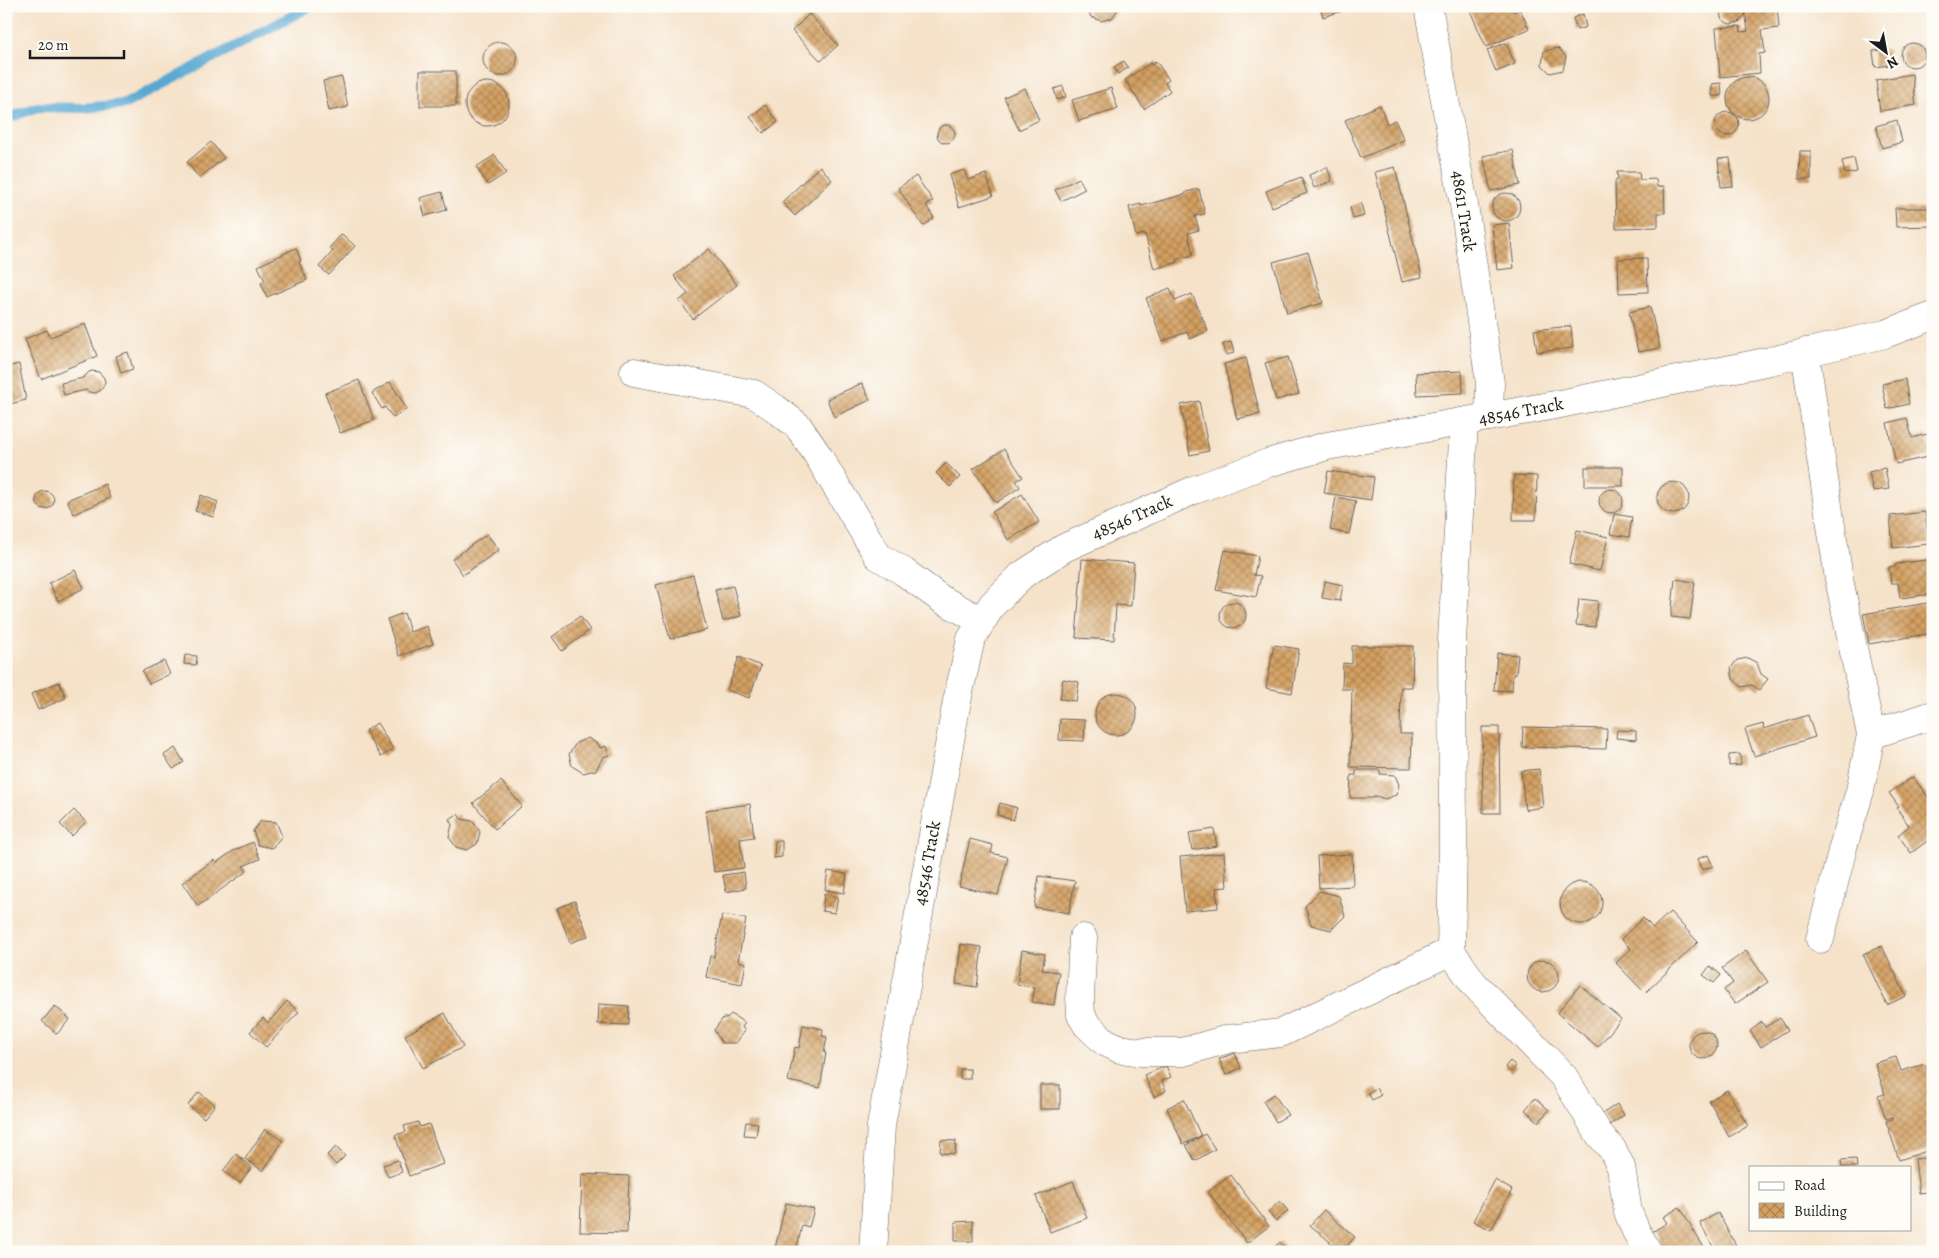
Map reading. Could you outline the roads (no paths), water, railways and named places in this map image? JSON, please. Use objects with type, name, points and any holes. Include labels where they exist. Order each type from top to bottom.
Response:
[{"type":"street","name":"48611 Track","points":[[1428,6],[1464,205],[1490,383],[1477,420],[1452,640],[1452,951]]},
{"type":"street","name":"48546 Track","points":[[872,1252],[881,1126],[957,701],[971,639],[992,605],[1022,575],[1064,548],[1194,490],[1327,446],[1477,420],[1760,363],[1886,334],[1933,316]]},
{"type":"street","points":[[1805,352],[1839,579],[1871,735],[1860,791],[1843,847],[1820,939]]},
{"type":"street","points":[[634,372],[754,394],[775,408],[798,426],[818,454],[878,556],[941,599],[982,622]]},
{"type":"street","points":[[1871,735],[1933,715]]},
{"type":"street","points":[[1083,938],[1081,1015],[1087,1025],[1105,1042],[1120,1049],[1141,1052],[1183,1052],[1228,1039],[1281,1033],[1452,951],[1474,984],[1564,1078],[1599,1134],[1612,1149],[1621,1167],[1628,1212],[1648,1252]]},
{"type":"waterway","points":[[6,119],[37,107],[83,108],[125,104],[311,6]]}]
